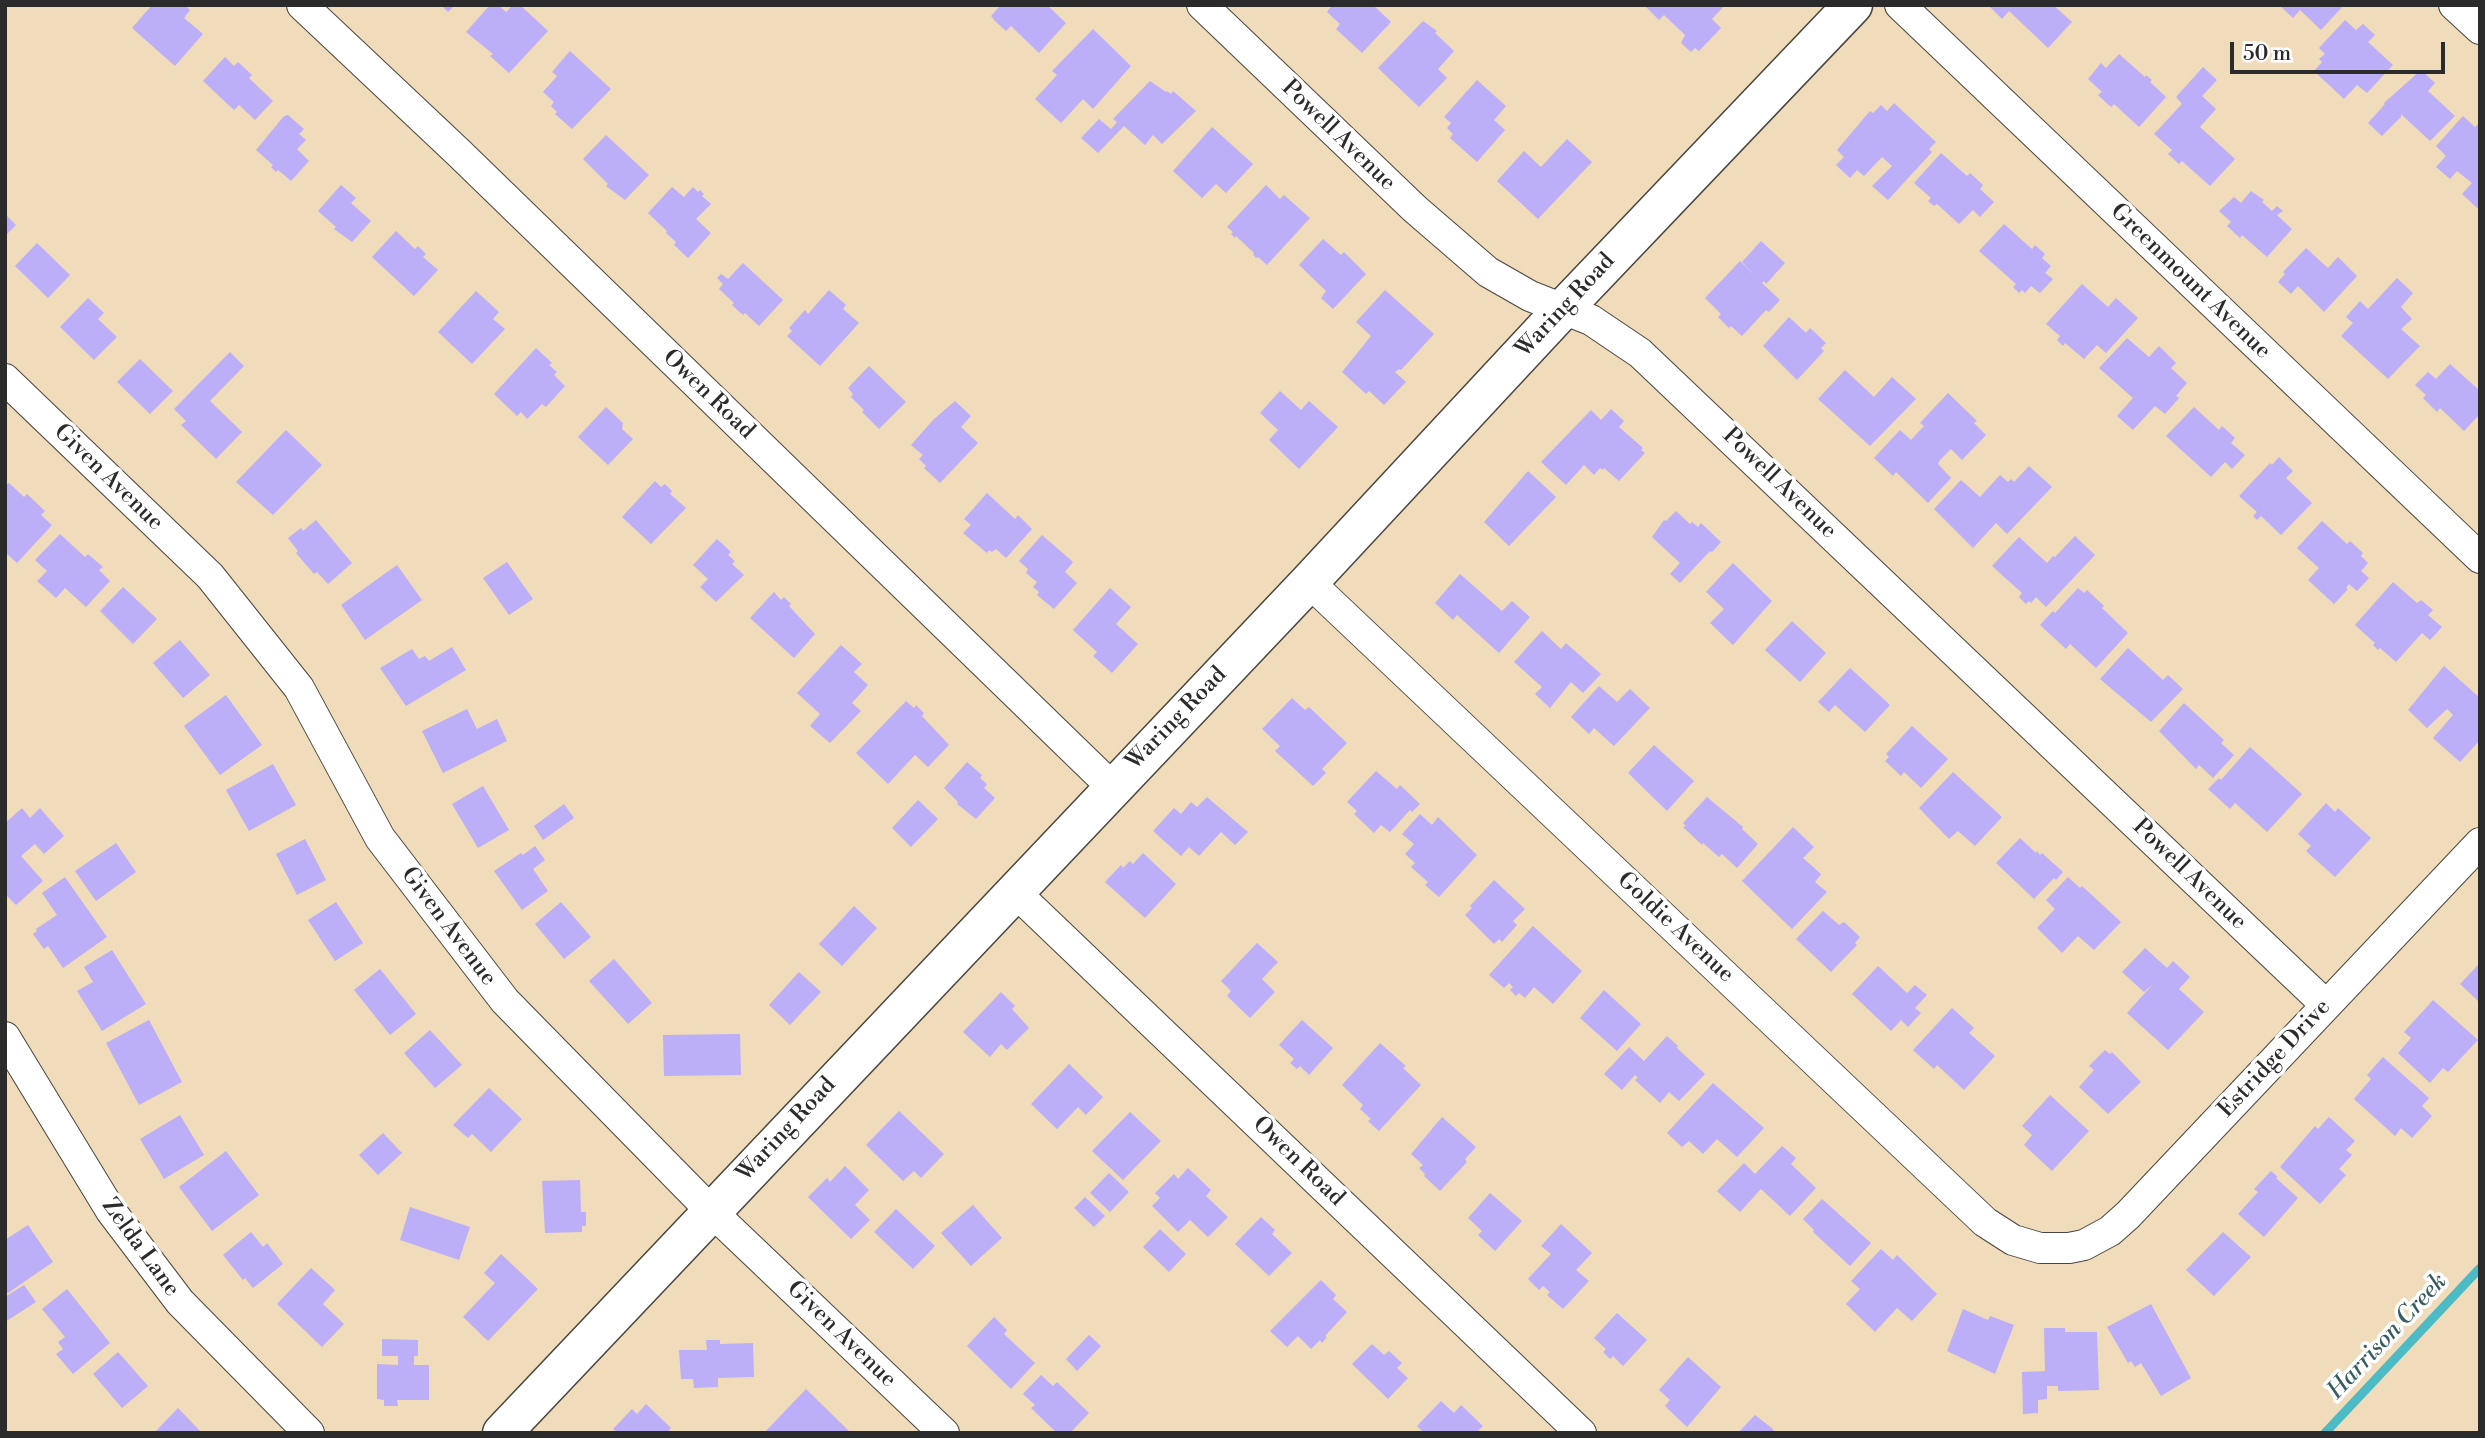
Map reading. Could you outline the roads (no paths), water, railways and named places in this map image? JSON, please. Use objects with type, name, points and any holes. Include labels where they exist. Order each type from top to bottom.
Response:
[{"type":"street","name":"Owen Road","points":[[302,5],[469,162],[1112,788]]},
{"type":"street","name":"Powell Avenue","points":[[1202,5],[1457,247],[1508,286],[1564,307],[1618,336],[1663,374],[2326,1005]]},
{"type":"street","name":"Waring Road","points":[[502,1433],[1309,582],[1564,307],[1853,5]]},
{"type":"street","name":"Greenmount Avenue","points":[[1900,5],[2480,558]]},
{"type":"street","points":[[2454,5],[2480,29]]},
{"type":"street","name":"Given Avenue","points":[[5,379],[210,576],[299,688],[380,838],[505,1001],[711,1211],[944,1433]]},
{"type":"street","name":"Goldie Avenue","points":[[1309,582],[1985,1222],[2013,1240],[2040,1248],[2055,1248]]},
{"type":"street","name":"Estridge Drive","points":[[2055,1248],[2084,1245],[2098,1239],[2129,1215],[2480,843]]},
{"type":"street","name":"Owen Road","points":[[1014,891],[1581,1433]]},
{"type":"street","name":"Zelda Lane","points":[[5,1037],[111,1211],[180,1302],[309,1433]]},
{"type":"waterway","name":"Harrison Creek","points":[[2325,1433],[2480,1268]]}]
